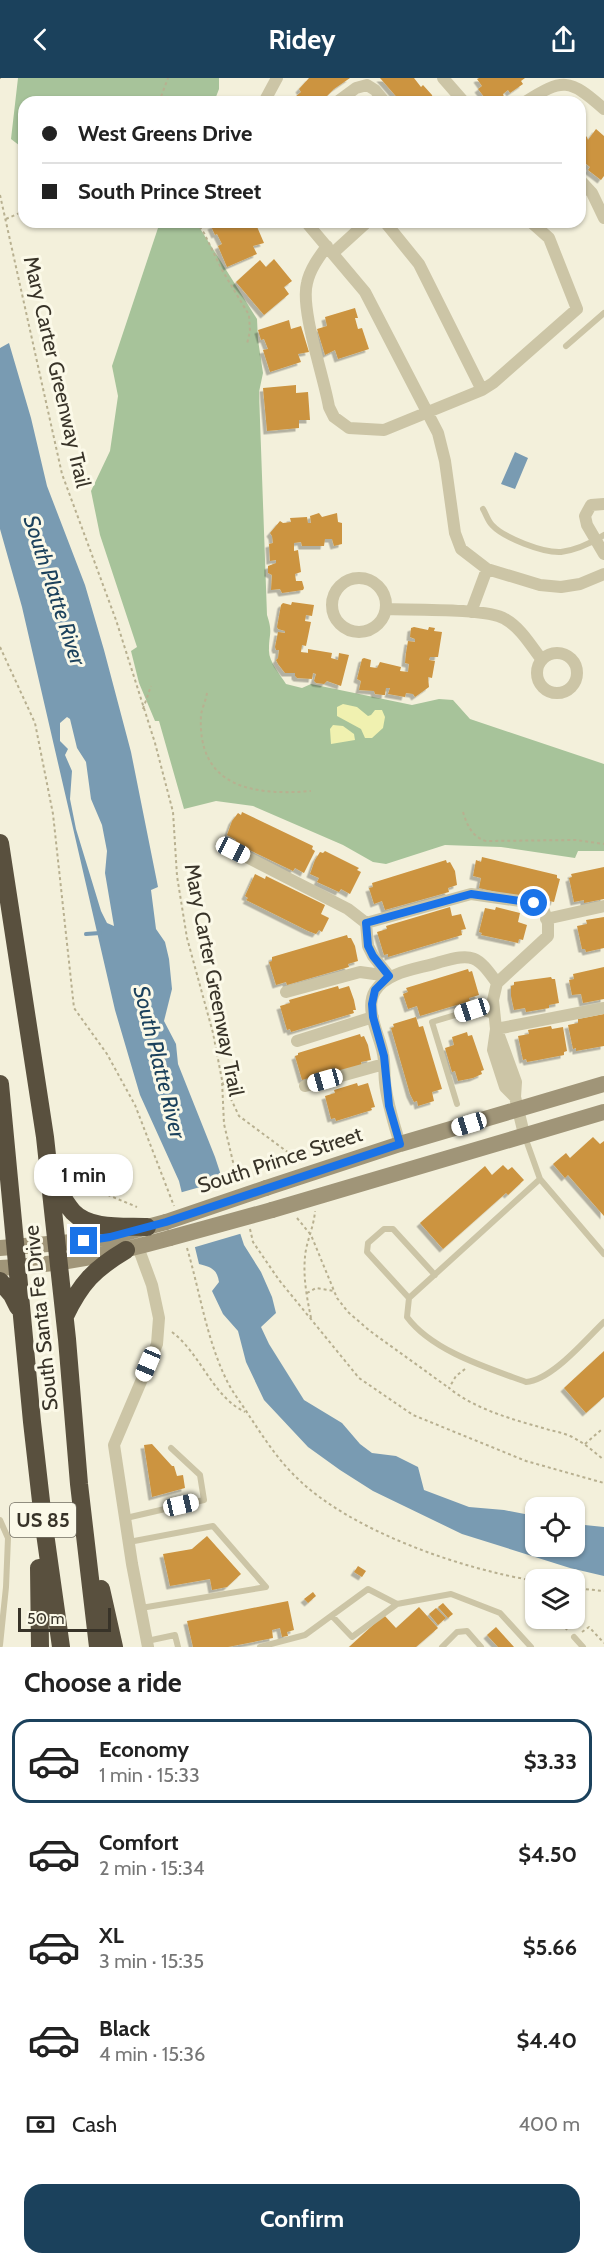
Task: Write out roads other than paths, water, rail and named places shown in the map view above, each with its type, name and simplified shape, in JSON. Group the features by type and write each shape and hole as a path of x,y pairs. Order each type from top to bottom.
{"highway":[{"name":"South Santa Fe Drive","path":"0,843 25,994 50,1176 65,1316 79,1484 98,1647"},
{"name":"South Santa Fe Drive","path":"0,1084 9,1175 8,1267 21,1314 42,1519 60,1647"},
{"path":"0,1212 9,1175"},
{"path":"50,1176 71,1209 82,1219 93,1223 147,1227"},
{"path":"65,1316 78,1291 92,1273 106,1262 132,1249"},
{"path":"0,1281 12,1295 21,1314"},
{"path":"29,1393 38,1531 40,1647"},
{"path":"79,1484 114,1647"}],"street":[{"path":"267,96 277,78"},
{"path":"442,78 458,96"},
{"path":"532,96 547,82 561,78 575,83 604,109"},
{"path":"345,96 356,88 367,85 380,96"},
{"path":"586,186 592,193 604,218"},
{"path":"311,228 365,292 438,433 445,461 457,541 466,555 487,569 540,585 561,587 580,584 604,574"},
{"path":"360,228 316,262 306,283 305,305 329,407 334,417 349,428 384,430 482,390 493,383 577,309 549,238 538,228"},
{"path":"389,228 419,264 482,390"},
{"path":"604,504 595,503 585,512 585,521 596,535 604,554"},
{"path":"471,612 487,569"},
{"path":"352,579 363,579 372,582 380,589 385,598 386,609 382,619 375,627 355,632 346,629 338,622 333,612 332,602 336,592 343,584 352,579"},
{"path":"386,609 471,612 502,617 524,636 542,660"},
{"path":"233,850 348,909 366,923 368,946 389,976"},
{"path":"366,923 471,894 534,903 544,911 548,936 497,982 493,1000 496,1022 516,1082 516,1103 524,1134"},
{"path":"546,919 604,906"},
{"path":"286,992 360,972 389,976 466,956 483,963 497,982"},
{"path":"389,976 375,990 372,997 373,1017 384,1056 389,1106 400,1144"},
{"path":"496,1022 604,1008"},
{"path":"297,1041 373,1017"},
{"path":"305,1086 384,1064"},
{"name":"South Prince Street","path":"8,1267 58,1264 132,1249 174,1227 266,1188 516,1103 604,1084"},
{"name":"South Prince Street","path":"7,1248 110,1237 147,1227 174,1227 272,1210 604,1112"},
{"path":"132,1249 152,1285 159,1318 157,1344 114,1445 148,1644"}],"lane":[{"path":"566,346 604,313"},
{"path":"483,509 492,525 510,538 536,548 559,552 578,548 596,535"},
{"path":"457,1104 432,1022 472,1010 496,1022"},
{"path":"524,1134 540,1179 604,1254"},
{"path":"540,1179 409,1298 407,1317 421,1333 454,1353 526,1382 537,1381 550,1372 604,1322"},
{"path":"409,1298 367,1252 368,1243 384,1229 393,1229 435,1275"},
{"path":"125,1518 204,1500 200,1475 171,1448"},
{"path":"0,1520 8,1538 0,1645"},
{"path":"129,1542 213,1526 266,1587 141,1608"},
{"path":"260,1647 305,1635 368,1589 397,1604"},
{"path":"332,1616 352,1637 397,1604 451,1594 500,1613 531,1647"},
{"path":"442,1647 457,1632 467,1631 482,1647"},
{"path":"148,1644 175,1635 178,1647"},
{"path":"574,1637 583,1647"}],"water":[{"name":"South Platte River","path":"9,343 31,418 47,486 85,585 131,752 158,887 151,890 156,929 165,942 169,959 172,989 164,1021 176,1044 178,1064 215,1157 244,1245 261,1272 272,1297 276,1313 261,1327 304,1400 342,1423 360,1444 372,1453 396,1456 418,1467 424,1490 469,1507 525,1514 525,1554 462,1534 373,1491 308,1447 264,1400 246,1362 238,1331 223,1314 212,1291 219,1282 217,1274 210,1268 199,1264 179,1181 140,1095 115,1010 22,607 0,529 0,348","holes":["67,717 70,719 77,748 86,762 91,799 102,825 107,851 105,873 114,926 107,923 101,911 76,829 70,799 72,771 65,755 68,749 60,741 60,723"]},
{"path":"515,452 528,458 515,489 501,484"},
{"path":"585,1525 604,1527 604,1576 585,1572 585,1569 570,1568 535,1557 585,1557"}],"waterway":[{"path":"86,934 100,933"}]}
